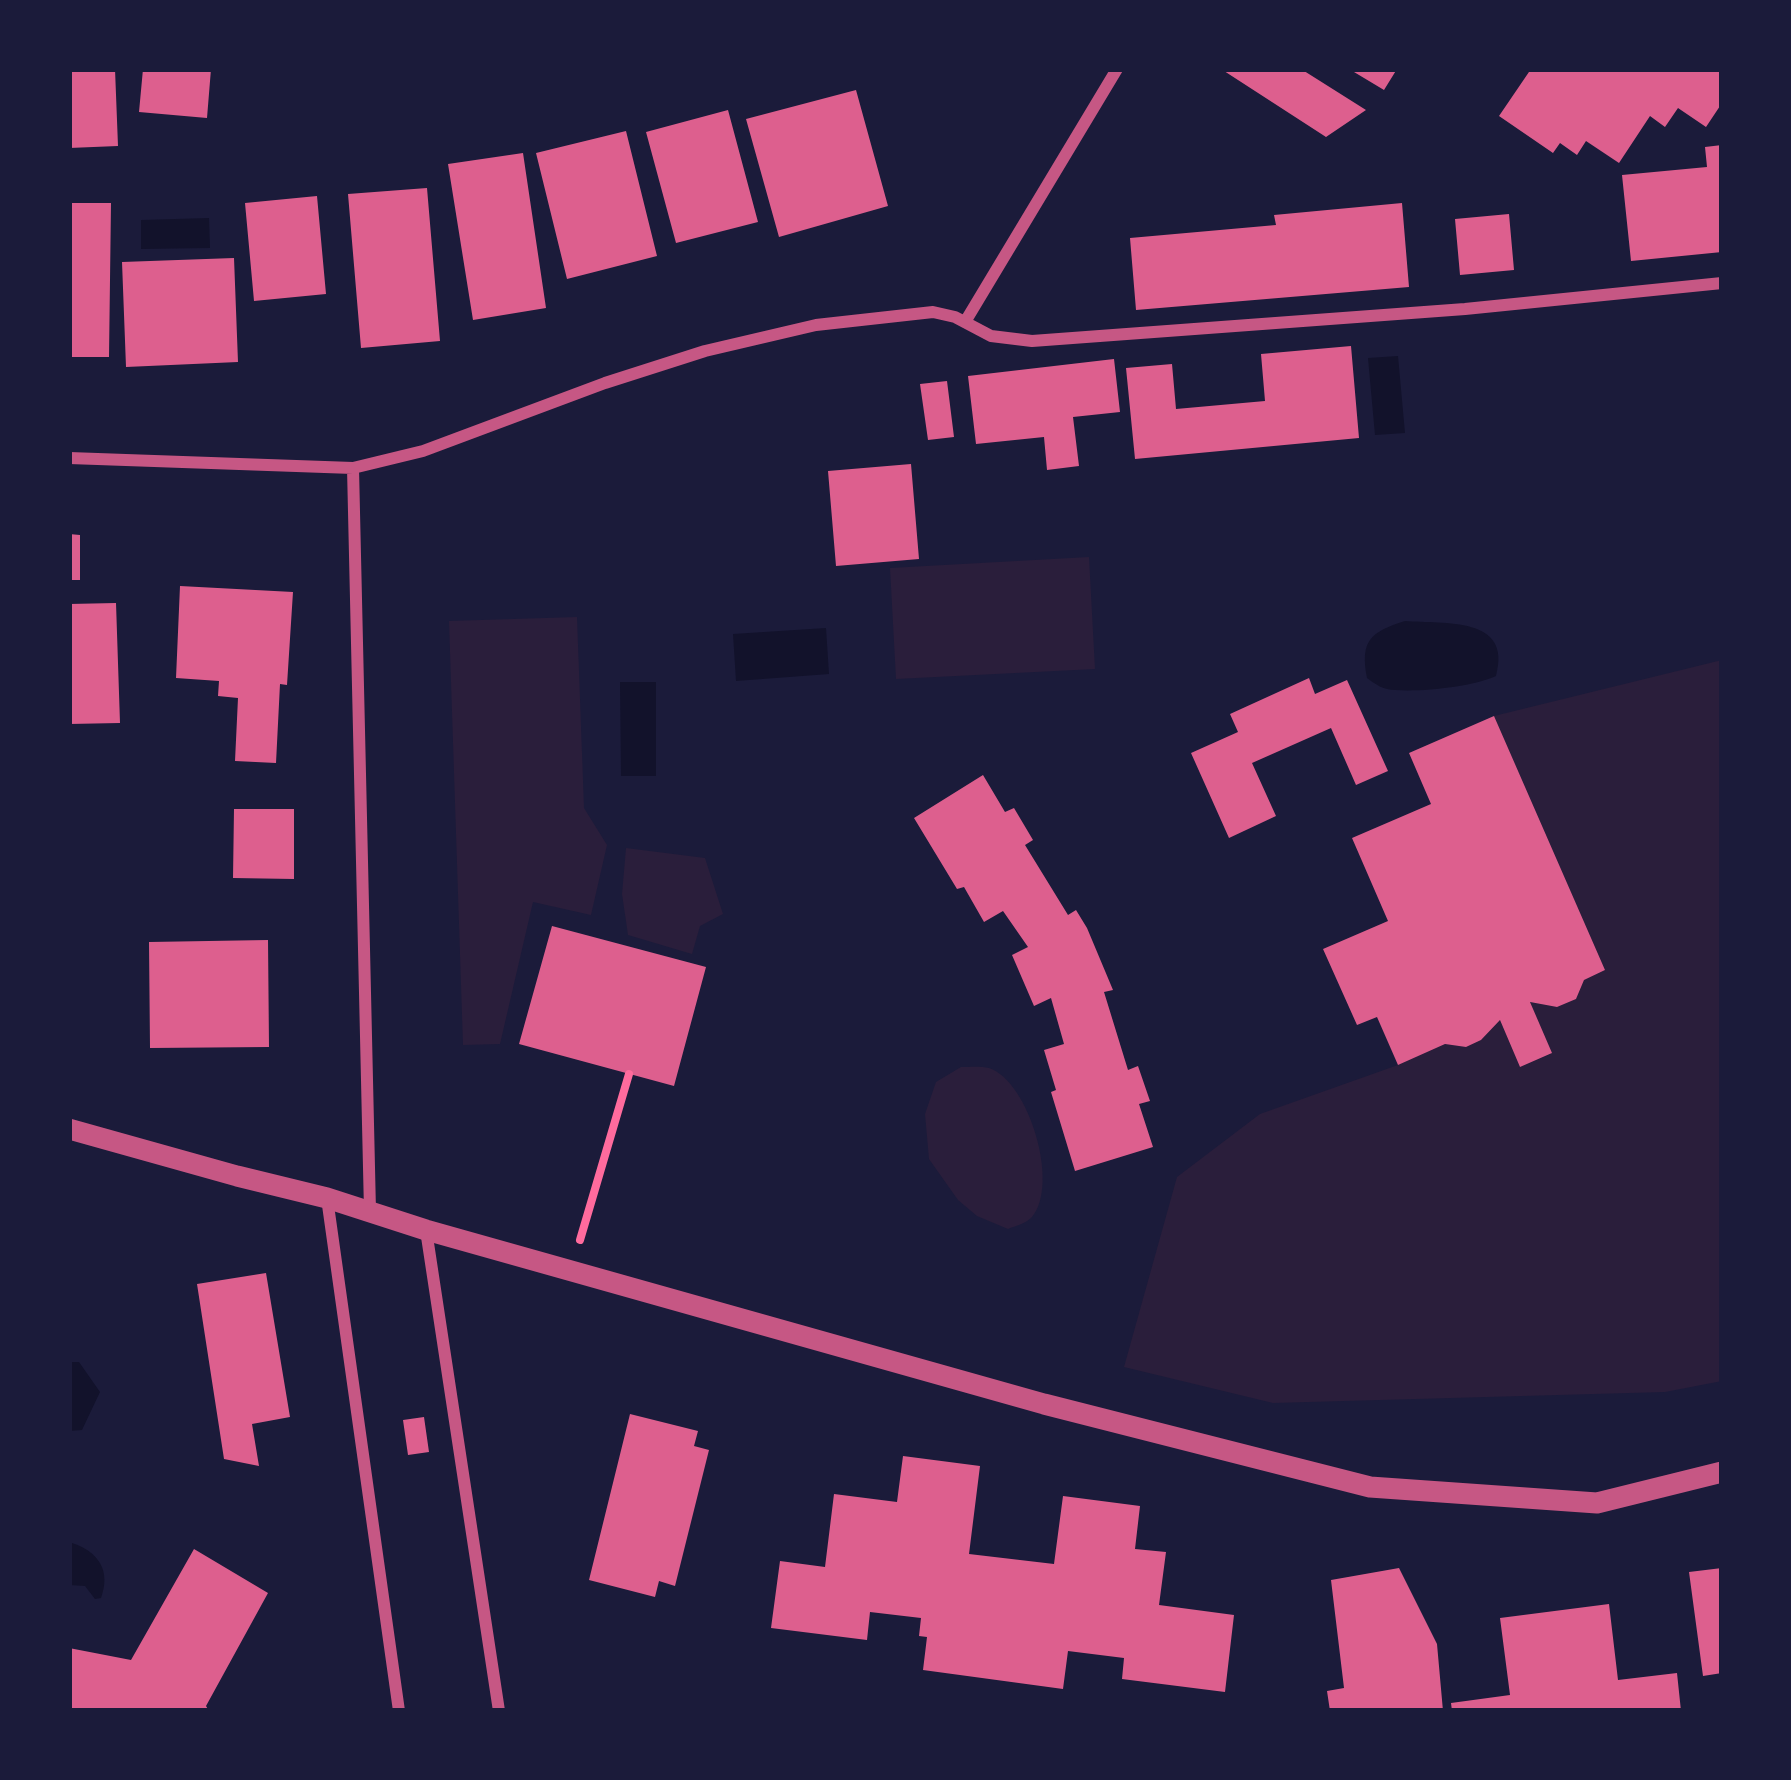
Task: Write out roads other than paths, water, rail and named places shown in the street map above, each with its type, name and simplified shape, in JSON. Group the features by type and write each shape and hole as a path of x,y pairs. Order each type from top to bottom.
{"street":[{"path":"965,322 1118,69"},
{"path":"69,458 353,468 410,455 605,383 752,338 906,314 946,314 991,336 1032,341 1465,309 1722,283"},
{"path":"353,468 370,1211"},
{"path":"69,1129 1024,1398 1370,1487 1598,1503 1722,1472"},
{"path":"327,1198 399,1711"},
{"path":"426,1230 499,1711"}]}
